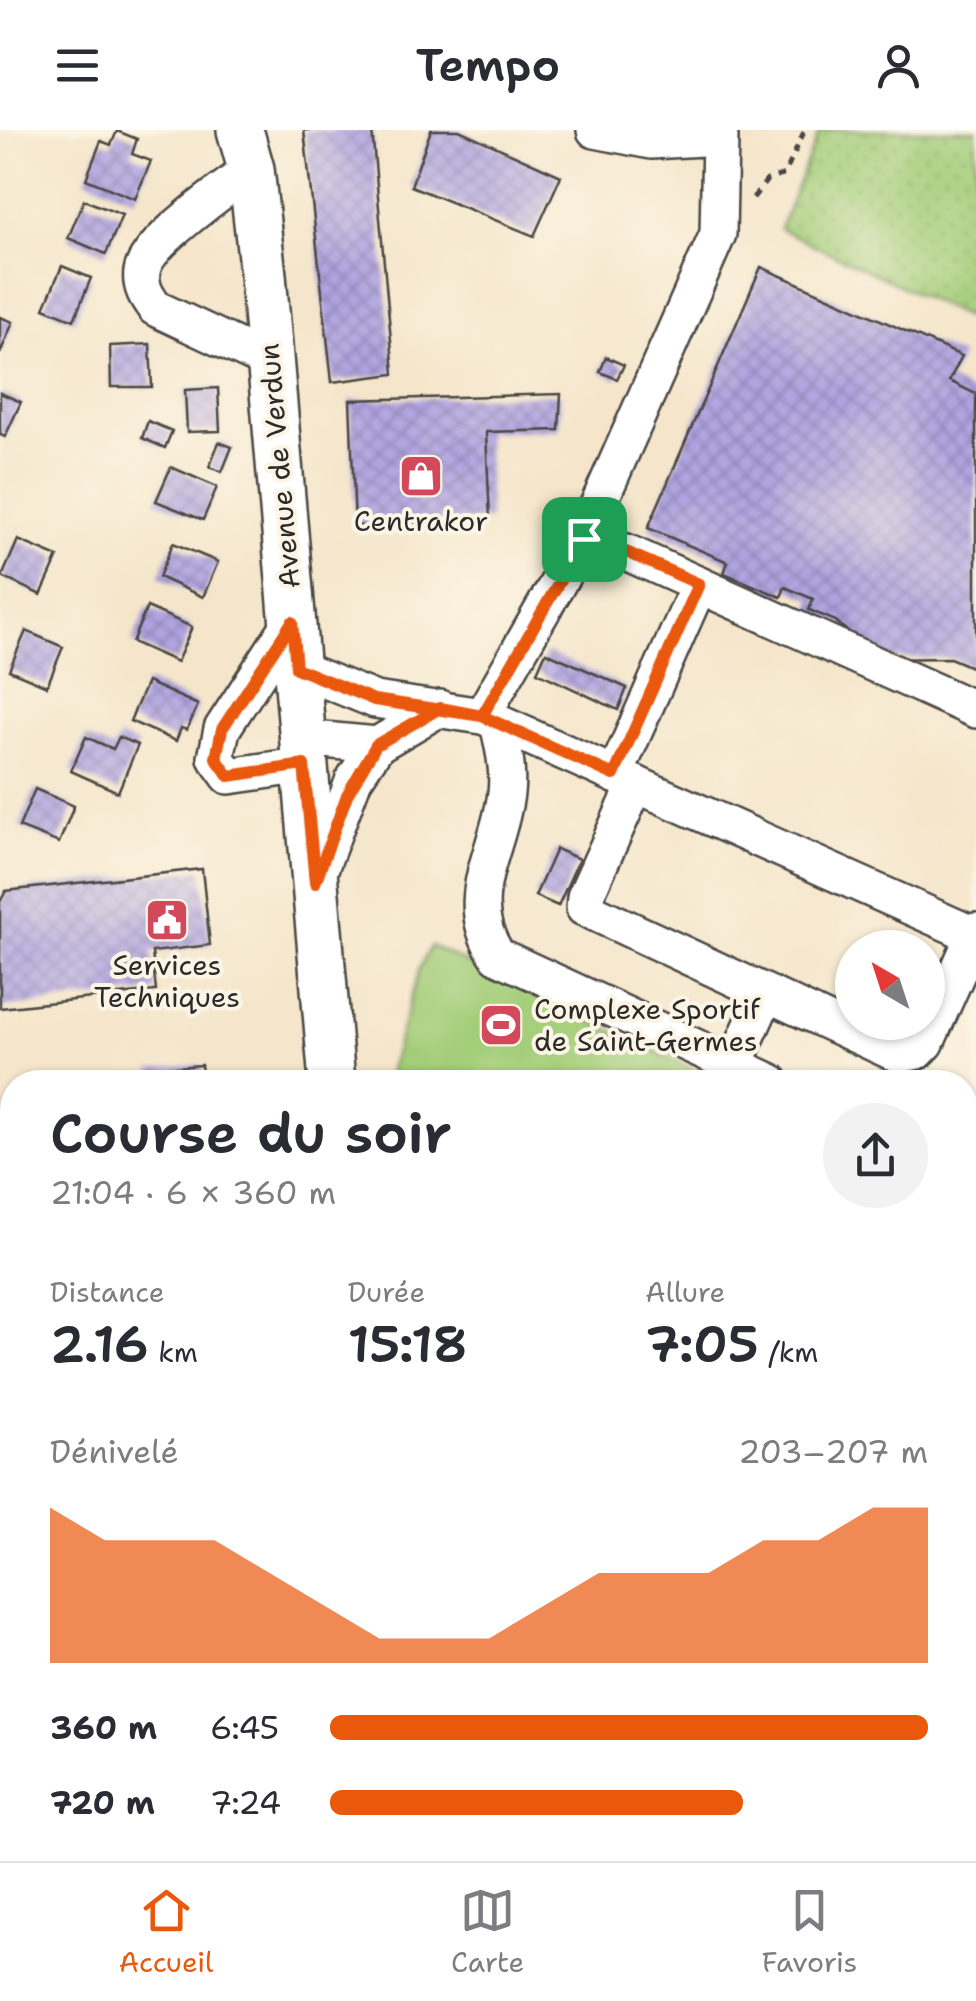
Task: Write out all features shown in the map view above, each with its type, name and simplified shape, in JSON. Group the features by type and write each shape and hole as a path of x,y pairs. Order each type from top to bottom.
{"main road":[{"name":"Avenue de Verdun","path":"246,144 270,362 315,883 323,1070"}],"street":[{"path":"596,130 651,141 720,137 723,174 718,234 584,539 490,719 506,763 506,792 479,890 480,923 498,956 745,1070"},
{"path":"246,144 154,248 142,269 143,292 155,308 270,362"},
{"path":"584,539 626,552 976,710"},
{"path":"296,668 374,700 490,719 625,780 975,933 926,1044 907,1055 584,908 625,780 699,584"},
{"path":"292,622 222,729 216,758 229,776 304,751 376,745 440,708"},
{"path":"315,883 347,795 376,745"},
{"path":"734,1065 766,994"}],"path":[{"path":"750,210 755,190 766,180 784,174 803,134 798,130"}],"green space":[{"path":"820,130 976,130 976,322 780,229"},
{"name":"Complexe Sportif de Saint-Germes","path":"431,946 695,1070 390,1070 420,967"}],"building":[{"path":"304,130 372,130 394,374 332,382"},
{"path":"431,130 459,130 561,176 534,236 411,186"},
{"path":"117,131 137,139 132,154 151,161 135,199 86,179 101,141 111,145"},
{"path":"84,200 122,215 106,254 68,238"},
{"path":"62,266 91,278 74,320 44,308"},
{"path":"761,267 962,356 949,381 976,394 976,669 950,658 877,659 836,621 809,610 813,599 785,587 781,597 724,573 728,562 648,528"},
{"path":"0,317 13,322 0,354"},
{"path":"150,344 152,387 111,387 110,346"},
{"path":"606,357 624,365 617,379 600,372"},
{"path":"218,388 220,431 187,432 185,390"},
{"path":"0,393 21,402 5,437 0,435"},
{"name":"Centrakor","path":"561,394 559,430 486,432 490,520 355,526 350,400"},
{"path":"148,421 172,431 165,448 142,438"},
{"path":"219,442 232,447 222,472 209,467"},
{"path":"171,467 217,487 203,520 156,501"},
{"path":"18,540 58,557 41,595 2,577"},
{"path":"173,543 218,562 203,597 159,577"},
{"path":"147,607 192,627 177,662 132,642"},
{"path":"26,631 63,647 47,686 9,670"},
{"path":"546,652 627,688 618,710 537,672"},
{"path":"147,682 198,705 187,730 181,728 176,741 130,721"},
{"path":"86,737 113,749 119,737 138,745 118,792 71,771"},
{"path":"35,789 74,806 59,843 19,827"},
{"path":"556,849 579,859 558,906 535,896"},
{"path":"202,869 210,945 152,952 156,991 0,1008 0,902 6,891"},
{"path":"201,1065 202,1070 151,1070"}],"place":[{"name":"Centrakor","path":"421,476"},
{"name":"Services Techniques","path":"167,920"},
{"name":"Complexe Sportif de Saint-Germes","path":"501,1025"}],"route":[{"path":"584,539 482,716 440,708 374,700 296,668 292,622 222,729 216,758 229,776 304,765 315,883 354,779 376,745 440,708 482,716 614,775 699,584 626,552 584,539"}]}
